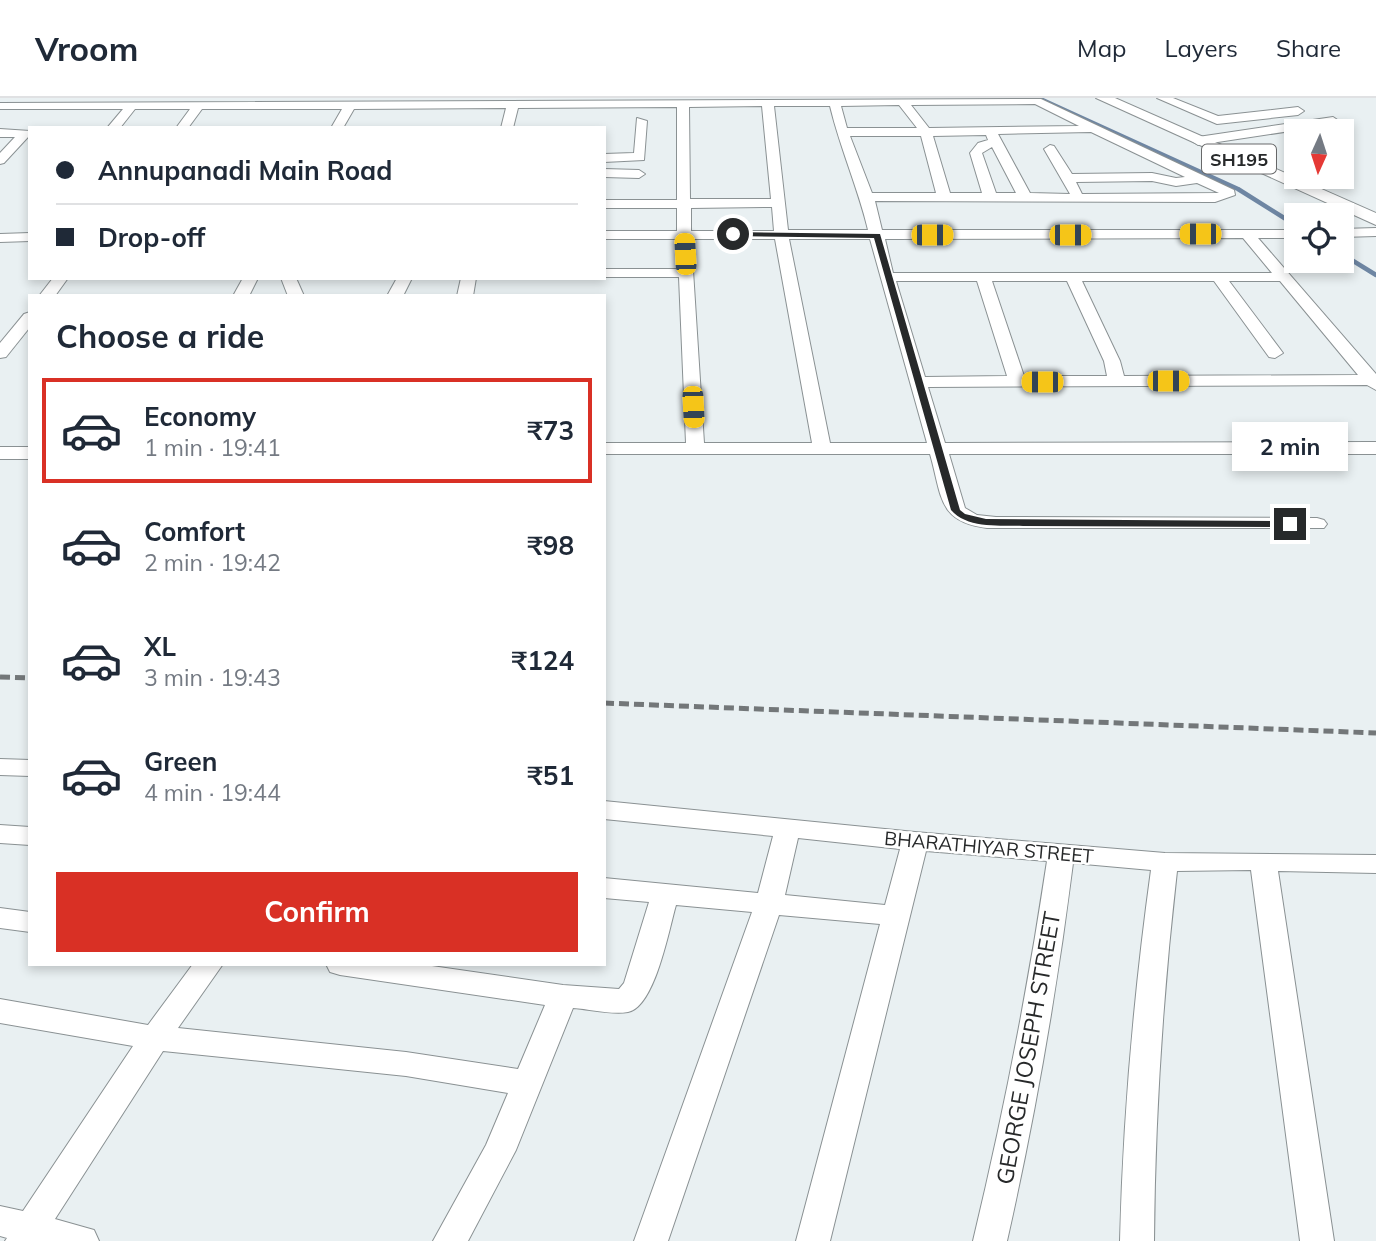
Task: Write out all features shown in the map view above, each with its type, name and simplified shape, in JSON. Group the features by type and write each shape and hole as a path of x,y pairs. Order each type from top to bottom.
{"main road":[{"name":"SH195","path":"1103,98 1376,220"}],"street":[{"path":"1163,98 1217,120 1298,111"},
{"path":"0,133 37,119 132,106 1047,101 1093,129 1225,190 1228,195 1215,198 867,197"},
{"path":"902,102 926,132 943,197"},
{"path":"683,103 684,235 695,448"},
{"path":"768,103 781,234 822,449"},
{"path":"835,103 842,132 867,197 887,277 956,510 972,520 1023,523 1317,524"},
{"path":"508,126 513,104"},
{"path":"338,126 350,105"},
{"path":"0,106 37,119"},
{"path":"115,126 132,106"},
{"path":"184,126 199,106"},
{"path":"31,126 37,119"},
{"path":"606,158 640,158 641,121"},
{"path":"1198,141 1284,128"},
{"path":"0,160 28,129"},
{"path":"842,132 926,132 993,136 1093,129"},
{"path":"990,197 976,153 993,136"},
{"path":"993,136 1025,197"},
{"path":"1050,149 1079,197"},
{"path":"606,173 639,174"},
{"path":"1068,178 1157,177 1175,182 1201,179"},
{"path":"1130,197 1153,234"},
{"path":"606,204 779,203"},
{"path":"1354,233 1376,233"},
{"path":"1247,234 1374,383"},
{"path":"606,235 1284,234"},
{"path":"0,238 28,237"},
{"path":"606,274 686,273"},
{"path":"887,277 1285,277"},
{"path":"1219,277 1275,354"},
{"path":"983,278 1017,382"},
{"path":"1073,278 1112,361 1117,382"},
{"path":"49,294 59,280"},
{"path":"0,353 28,319"},
{"path":"917,382 1374,383"},
{"path":"606,449 1376,448"},
{"path":"0,453 28,453"},
{"path":"0,766 28,768"},
{"name":"BHARATHIYAR STREET","path":"606,810 915,841 1165,862 1376,864"},
{"path":"651,1241 769,903 789,827"},
{"path":"0,834 28,836"},
{"path":"813,1241 915,841"},
{"name":"GEORGE JOSEPH STREET","path":"990,1241 1051,928 1061,854"},
{"path":"1263,861 1317,1241"},
{"path":"1137,1241 1138,1177 1157,926 1165,862"},
{"path":"606,888 898,916"},
{"path":"354,966 564,996 626,1001 632,996 666,892"},
{"path":"0,918 28,922"},
{"path":"82,1241 17,1230 208,966"},
{"path":"450,1241 500,1150 564,996"},
{"path":"0,1010 155,1038 406,1064 527,1083"}],"waterway":[{"path":"1038,98 1238,189 1284,218"},
{"path":"1354,261 1376,275"}],"railway":[{"path":"0,677 28,678"},
{"path":"606,703 1376,733"}],"route":[{"path":"733,234 877,236 936,448 956,510 961,516 986,522 1023,523 1290,524"}]}
